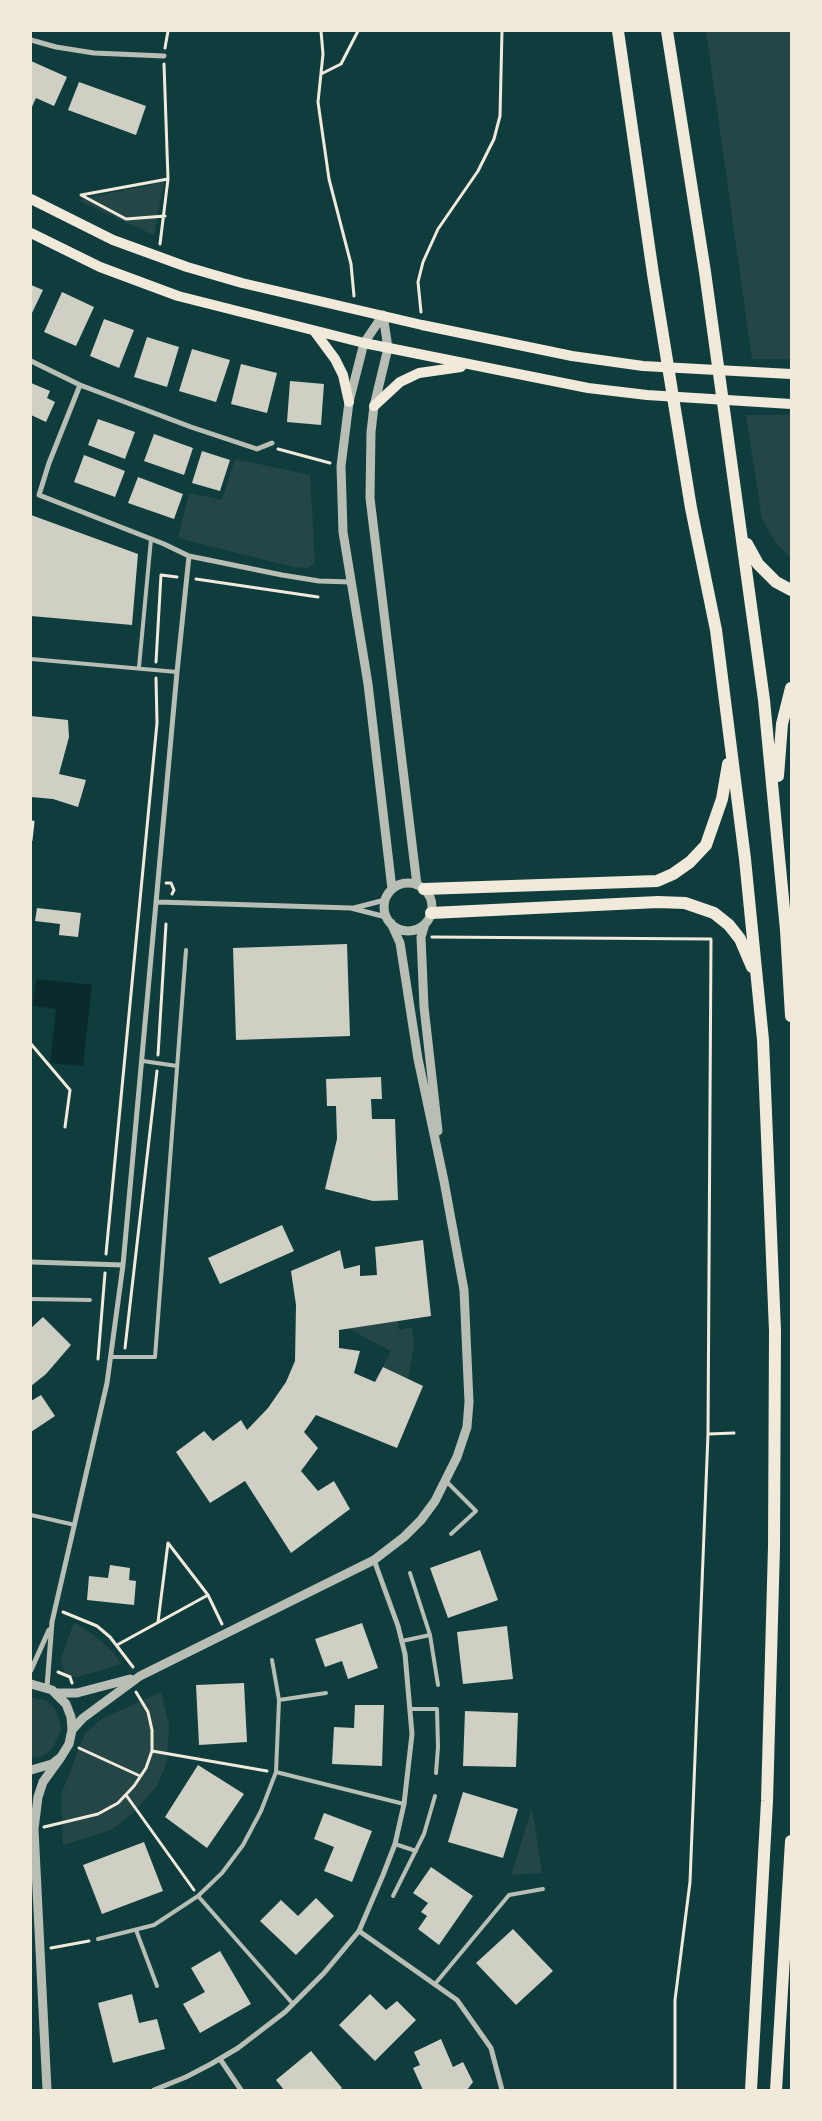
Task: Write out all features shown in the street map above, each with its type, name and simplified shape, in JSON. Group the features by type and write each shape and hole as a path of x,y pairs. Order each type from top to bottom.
{"main road":[{"path":"618,31 653,274 691,508 716,630 758,980 769,1156 775,1331 774,1547 767,1801 751,2090"},
{"path":"667,31 705,272 743,537 776,816 791,1016"},
{"path":"31,199 106,237 157,257 242,283 572,356 643,366 791,374"},
{"path":"31,233 100,267 142,284 215,306 314,332 470,366 588,388 647,395 791,404"},
{"path":"314,332 335,359 343,375 349,402"},
{"path":"374,406 400,382 419,373 470,366"},
{"path":"743,537 758,564 776,582 791,590"},
{"path":"776,816 782,724 791,688"},
{"path":"421,887 657,880 674,874 690,862 706,845 716,820 727,779 728,719"},
{"path":"428,918 658,902 685,903 714,913 729,925 740,939 758,980"},
{"path":"776,2090 791,1841"}],"street":[{"path":"31,40 56,47 94,53 164,56"},
{"path":"383,315 364,343 349,402 341,466 343,532 368,684 392,889"},
{"path":"383,315 388,348 374,406 371,432 370,498 421,887 431,900 428,918 421,937 424,1006 444,1180"},
{"path":"31,360 80,385 257,449 272,443"},
{"path":"80,385 49,463 39,495 189,556 292,577 351,582"},
{"path":"31,1670 52,1622 56,1608 111,1357 124,1265 189,556"},
{"path":"72,1730 83,1718 140,1676 374,1560 404,1537 421,1520 446,1481 457,1457 467,1427 469,1378 464,1290 444,1180 418,1059 400,943 388,920 385,900 392,889 404,883 421,887"},
{"path":"158,902 351,908 385,900"},
{"path":"351,908 388,920 397,928 411,930 428,918"},
{"path":"31,1262 124,1265"},
{"path":"154,2090 186,2077 220,2059 264,2030 324,1973 359,1931 395,1844 404,1804 411,1751 411,1709 402,1641 374,1560"},
{"path":"47,1687 52,1622"},
{"path":"56,1693 91,1690 140,1676"},
{"path":"31,1684 47,1687 56,1693 66,1704 71,1717 72,1730 69,1744 43,1782 38,1797 33,1826 47,2090"},
{"path":"31,1770 52,1764 61,1757"},
{"path":"359,1931 457,2000 491,2048 502,2090"},
{"path":"220,2059 241,2090"}],"lane":[{"path":"139,667 151,539"},
{"path":"31,659 139,667 177,672"},
{"path":"111,1357 155,1357 186,950"},
{"path":"143,1061 177,1066"},
{"path":"31,1299 90,1300"},
{"path":"446,1481 476,1511 451,1534"},
{"path":"31,1515 75,1525"},
{"path":"410,1574 430,1635 438,1685"},
{"path":"402,1641 430,1635"},
{"path":"98,1939 154,1925 198,1896 222,1873 243,1844 261,1811 276,1772 279,1700 272,1660"},
{"path":"279,1700 326,1693"},
{"path":"411,1709 437,1709 438,1747 436,1773"},
{"path":"276,1772 404,1804"},
{"path":"393,1896 424,1834 434,1796"},
{"path":"395,1844 416,1852"},
{"path":"434,1984 510,1895 543,1889"},
{"path":"198,1896 293,2004"},
{"path":"136,1930 157,1986"}],"path":[{"path":"157,257 168,179 164,56 168,31"},
{"path":"321,31 323,54 318,102 328,179 351,264 355,309"},
{"path":"321,74 341,64 358,31"},
{"path":"422,324 418,282 423,262 438,230 478,171 494,139 500,116 502,31"},
{"path":"164,216 126,219 81,195 168,179"},
{"path":"266,446 341,466"},
{"path":"31,840 33,822"},
{"path":"124,1357 158,1064 168,902 174,890 171,884 143,882"},
{"path":"421,937 712,939 708,1434 690,1882 675,2000 675,2090"},
{"path":"31,1044 70,1090 65,1127"},
{"path":"708,1434 734,1433"},
{"path":"158,1622 168,1543 208,1595 227,1634"},
{"path":"117,1646 208,1595"},
{"path":"56,1608 97,1626 117,1646 140,1676"},
{"path":"33,1826 98,1814 118,1803 140,1776 152,1751 152,1730 148,1712 130,1683"},
{"path":"69,1744 140,1776"},
{"path":"152,1751 276,1772"},
{"path":"126,1794 198,1896"},
{"path":"41,1950 98,1939"}],"shaded area":[{"path":"706,31 791,31 791,359 752,359"},
{"path":"164,182 154,235 77,200"},
{"path":"746,415 791,415 791,558 775,542 762,519"},
{"path":"235,459 310,475 315,563 308,568 293,567 178,538 189,493 222,500"},
{"path":"36,979 92,985 83,1066 50,1063 56,1009 33,1006"},
{"path":"398,1321 399,1330 412,1327 414,1346 408,1379 383,1367 391,1351 347,1328"},
{"path":"74,1622 95,1636 114,1653 121,1664 77,1677 65,1675 61,1659"},
{"path":"161,1692 169,1725 167,1762 157,1786 132,1814 111,1830 63,1845 61,1795 85,1733 103,1718"},
{"path":"31,1697 47,1701 55,1709 61,1730 52,1749 43,1756 31,1758"},
{"path":"532,1808 542,1873 511,1875"}],"building":[{"path":"31,61 67,77 54,106 36,98 31,109"},
{"path":"79,82 146,106 136,135 68,110"},
{"path":"31,285 43,290 31,315"},
{"path":"62,292 94,307 76,346 44,332"},
{"path":"104,319 134,330 119,368 90,356"},
{"path":"147,337 179,347 167,387 134,377"},
{"path":"192,349 230,360 216,402 179,391"},
{"path":"241,364 277,373 267,413 231,404"},
{"path":"290,381 324,384 321,425 287,422"},
{"path":"31,383 50,391 47,398 55,402 46,422 31,415"},
{"path":"98,419 135,432 125,459 88,445"},
{"path":"154,434 193,448 184,475 144,461"},
{"path":"202,451 230,460 220,491 192,483"},
{"path":"84,455 125,471 115,497 74,482"},
{"path":"138,477 183,494 174,519 128,503"},
{"path":"31,515 138,554 132,625 31,616"},
{"path":"31,716 68,720 69,737 59,774 86,780 78,807 53,799 31,797"},
{"path":"37,908 81,913 78,937 59,935 60,924 35,921"},
{"path":"347,944 350,1036 236,1040 233,948"},
{"path":"381,1077 382,1099 371,1099 372,1119 395,1119 398,1200 373,1201 325,1189 337,1139 336,1106 327,1106 326,1079"},
{"path":"282,1225 294,1251 220,1284 208,1258"},
{"path":"423,1240 431,1316 339,1330 339,1348 360,1351 354,1373 375,1382 383,1367 423,1386 397,1448 316,1415 304,1432 318,1448 301,1471 318,1491 334,1481 350,1509 291,1553 245,1481 210,1503 176,1452 204,1431 213,1441 241,1420 247,1430 268,1408 286,1382 295,1361 296,1305 291,1271 340,1250 344,1269 360,1265 360,1276 377,1275 375,1247"},
{"path":"43,1317 71,1345 46,1374 31,1386 31,1328"},
{"path":"41,1395 55,1416 31,1432 31,1401"},
{"path":"480,1550 498,1600 448,1618 430,1568"},
{"path":"110,1565 130,1568 129,1580 136,1581 134,1605 87,1600 89,1576 108,1578"},
{"path":"362,1623 378,1668 348,1679 342,1661 325,1667 315,1639"},
{"path":"507,1626 513,1679 463,1684 457,1632"},
{"path":"244,1683 247,1742 199,1745 196,1685"},
{"path":"355,1705 384,1705 382,1766 332,1764 334,1727 354,1728"},
{"path":"465,1711 518,1713 516,1767 463,1766"},
{"path":"198,1765 244,1794 207,1848 165,1817"},
{"path":"463,1792 518,1809 503,1858 448,1842"},
{"path":"324,1813 372,1831 352,1882 324,1871 334,1847 314,1839"},
{"path":"144,1842 163,1891 102,1914 83,1865"},
{"path":"431,1867 473,1896 439,1945 418,1929 427,1916 421,1912 428,1903 413,1893"},
{"path":"316,1898 334,1916 296,1955 260,1921 281,1900 298,1916"},
{"path":"513,1929 553,1971 516,2005 476,1963"},
{"path":"220,1951 251,2004 200,2033 183,2004 205,1992 191,1968"},
{"path":"132,1994 139,2023 157,2019 165,2049 113,2063 98,2003"},
{"path":"370,1994 386,2010 397,2001 416,2020 375,2061 339,2025"},
{"path":"441,2039 453,2067 463,2062 473,2082 467,2090 423,2090 413,2068 420,2065 414,2052"},
{"path":"311,2051 342,2088 340,2090 284,2090 276,2080"}]}
